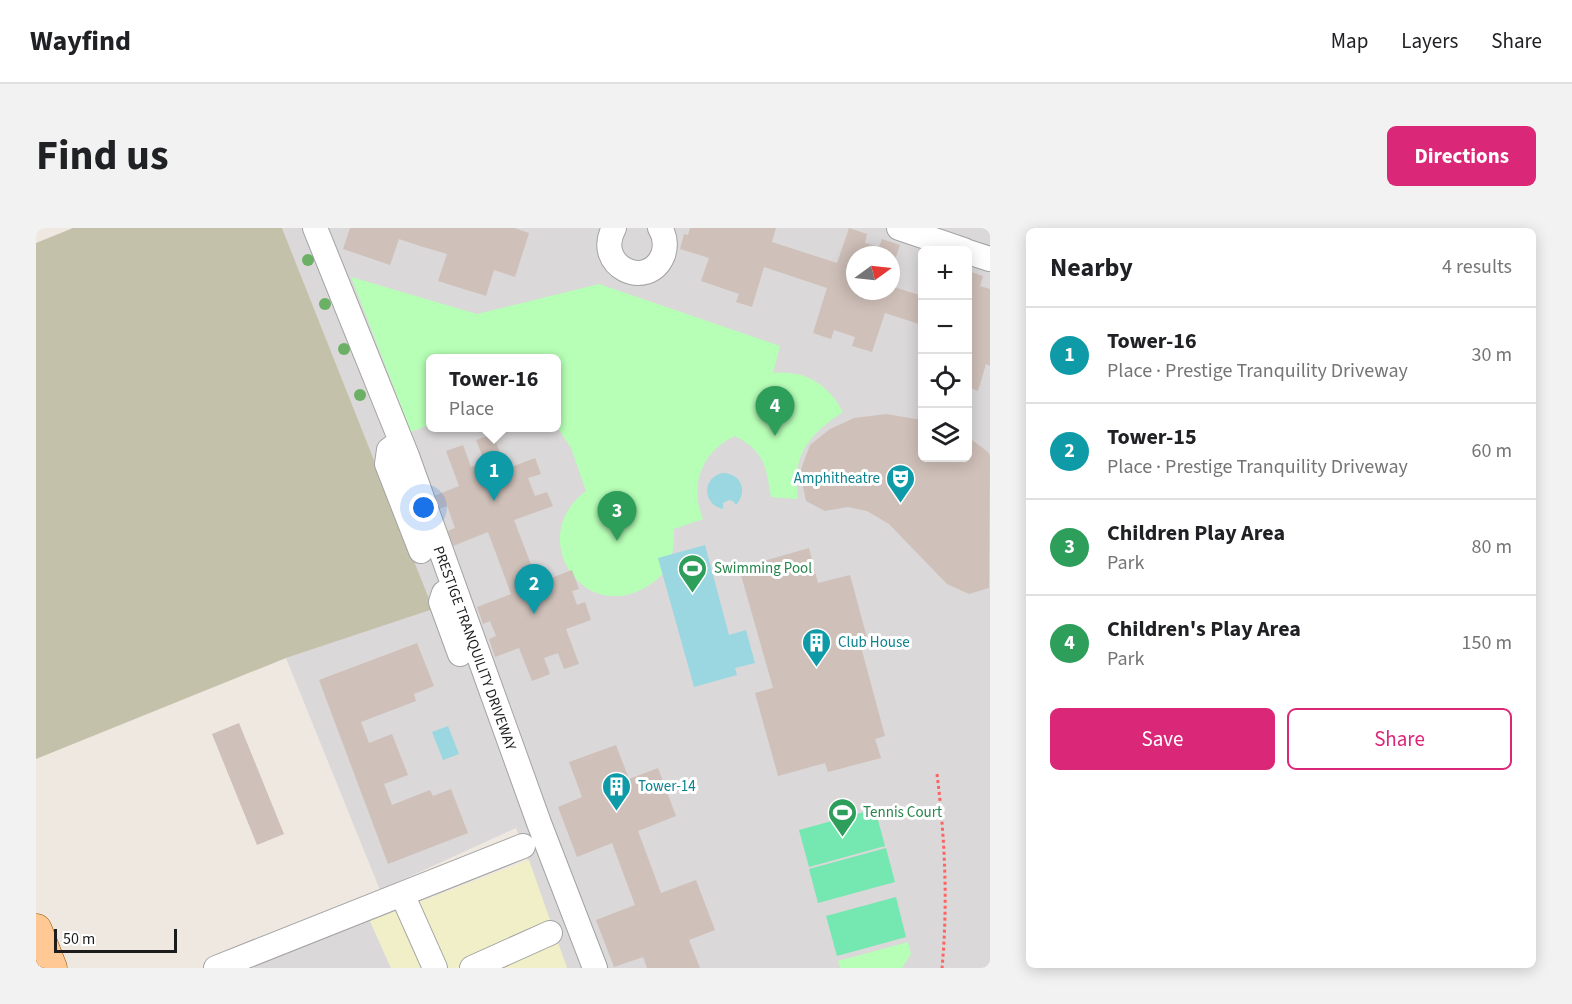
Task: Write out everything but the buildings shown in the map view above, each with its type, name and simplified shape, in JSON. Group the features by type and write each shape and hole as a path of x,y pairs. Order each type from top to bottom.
{"main road":[{"path":"36,930 51,968"}],"street":[{"name":"PRESTIGE TRANQUILITY DRIVEWAY","path":"315,228 407,456 539,823 595,968"},
{"path":"607,230 610,252 614,261 629,272 638,273 647,271 661,259 665,241 660,228"},
{"path":"899,228 951,246"},
{"path":"972,253 990,259"},
{"path":"400,442 389,450 387,464 421,551"},
{"path":"453,588 444,593 441,602 477,698"},
{"path":"486,727 519,814 527,822 539,823"},
{"path":"216,968 523,846"},
{"path":"402,894 435,968"},
{"path":"570,903 564,912 562,923 578,968"},
{"path":"472,968 550,933"}],"path":[{"path":"937,774 942,813 945,882 945,934 942,968"}],"shaded area":[{"path":"73,228 282,228 433,609 286,658 36,759 36,243"},
{"path":"282,228 990,228 990,968 567,968 516,828 380,890 286,658 432,608"},
{"path":"370,921 391,968 250,968"}],"green space":[{"path":"351,277 477,314 599,284 780,346 773,373 795,374 814,381 830,394 843,412 820,429 805,448 797,471 798,499 771,497 765,468 753,448 735,436 724,442 714,451 701,470 697,494 703,519 674,529 672,556 666,570 646,587 623,596 601,594 583,585 569,570 561,551 561,530 568,510 586,491 571,448 560,432 561,354 426,354 426,426 411,432"},
{"name":"Tennis Court","path":"875,809 885,846 809,867 799,830"},
{"path":"886,848 895,882 818,903 809,869"},
{"path":"529,860 567,968 391,968 370,921"},
{"path":"896,897 906,937 837,956 826,916"},
{"path":"908,942 911,954 902,968 840,968 838,961"}],"water":[{"path":"722,473 734,476 742,489 742,495 736,505 729,500 723,503 723,509 711,502 707,491 711,480"},
{"name":"Swimming Pool","path":"705,545 729,635 746,630 755,663 735,668 737,675 694,687 658,558"},
{"path":"448,726 459,754 443,760 432,732"}],"place":[{"name":"Children's Play Area","path":"775,436"},
{"name":"Tower-16","path":"494,501"},
{"name":"Amphitheatre","path":"901,504"},
{"name":"Children Play Area","path":"617,541"},
{"name":"Swimming Pool","path":"693,594"},
{"name":"Tower-15","path":"534,614"},
{"name":"Club House","path":"817,668"},
{"name":"Tower-14","path":"617,812"},
{"name":"Tennis Court","path":"842,838"}]}
